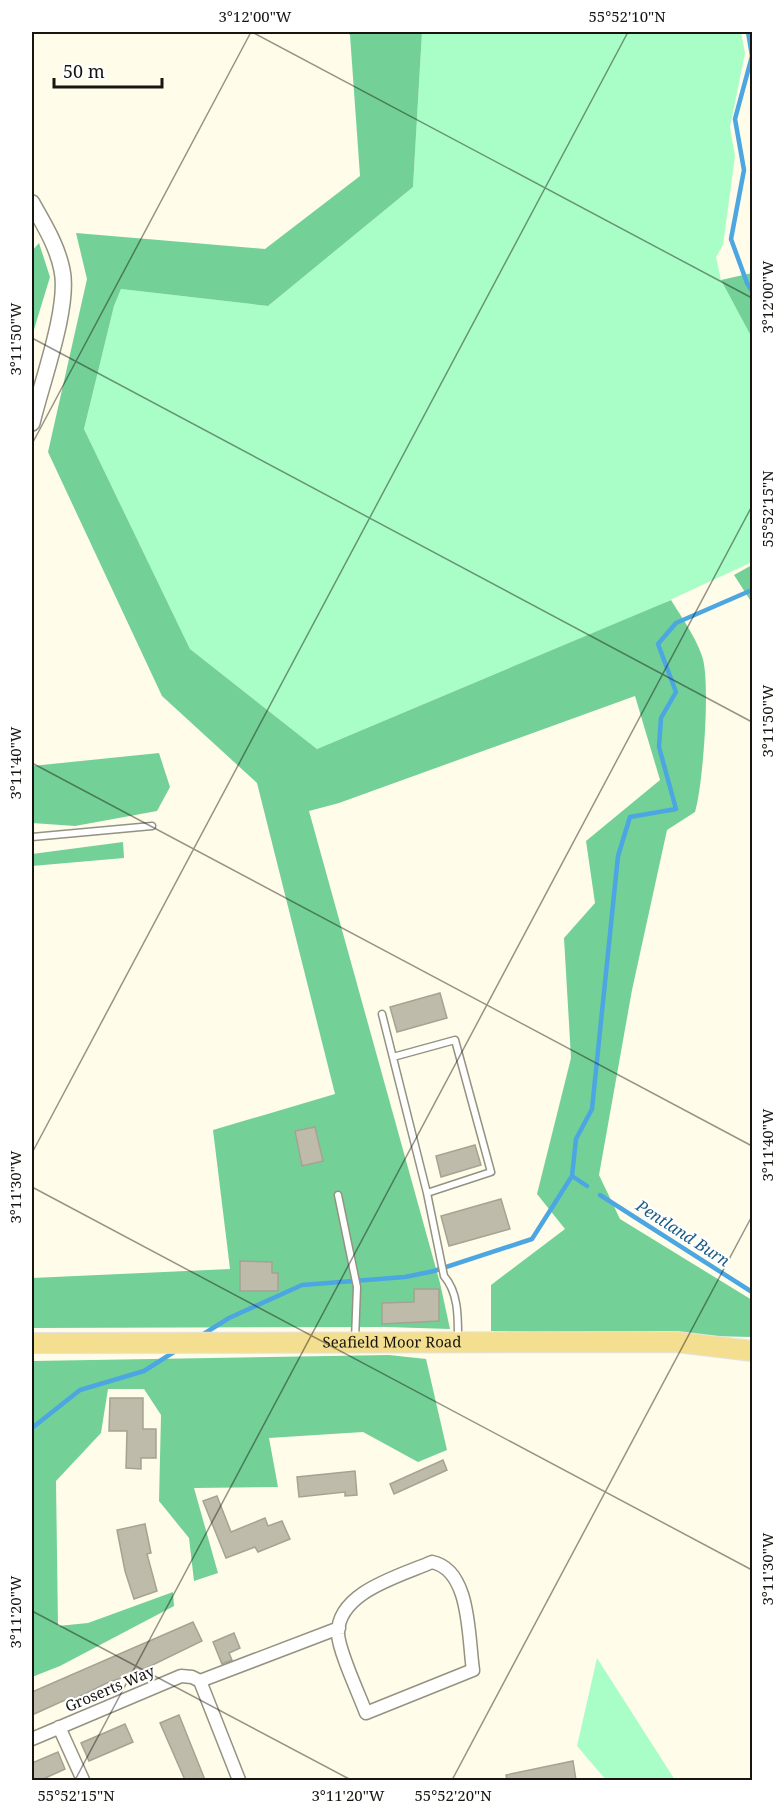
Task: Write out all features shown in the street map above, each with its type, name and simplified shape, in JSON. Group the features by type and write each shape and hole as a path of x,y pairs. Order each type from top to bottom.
{"main road":[{"name":"Seafield Moor Road","path":"32,1343 355,1340 677,1342 753,1351"}],"street":[{"path":"32,203 53,241 63,272 62,306 32,423"},
{"path":"432,1562 438,1563 450,1569 460,1586 473,1670 366,1713 338,1636 339,1628 344,1612 357,1596 432,1562"},
{"path":"239,1780 200,1681 339,1628"},
{"name":"Groserts Way","path":"32,1739 181,1676 200,1681"},
{"path":"59,1726 83,1780"}],"lane":[{"path":"32,837 152,826"},
{"path":"382,1014 427,1193 443,1273 452,1285 458,1317 458,1342"},
{"path":"393,1057 455,1040 491,1172 427,1193"},
{"path":"338,1195 357,1287 355,1340"}],"green space":[{"path":"347,32 422,32 413,187 268,306 121,289 114,306 84,429 190,649 317,749 671,600 696,641 705,669 706,709 701,780 695,812 667,830 632,990 599,1175 620,1219 752,1300 752,1337 491,1331 491,1285 565,1229 537,1194 571,1058 564,938 595,903 586,841 660,780 635,696 339,803 309,811 440,1283 450,1329 387,1327 32,1328 32,1278 230,1269 213,1130 335,1094 257,783 162,696 48,452 87,279 76,233 265,249 360,176 350,35"},
{"path":"422,32 741,32 745,53 730,127 735,156 723,245 716,257 721,280 752,338 752,562 657,606 317,749 190,649 84,429 114,306 121,289 268,306 413,187"},
{"path":"39,243 50,277 32,336 32,251"},
{"path":"752,273 752,338 721,280"},
{"path":"752,565 752,603 734,575"},
{"path":"159,753 170,787 157,811 75,826 32,823 32,766"},
{"path":"123,842 124,858 32,866 32,854"},
{"path":"389,1355 426,1359 447,1450 418,1462 363,1432 269,1438 278,1487 194,1488 218,1573 194,1581 189,1538 159,1501 161,1415 144,1389 108,1389 101,1433 56,1481 58,1626 88,1623 173,1592 174,1606 60,1666 32,1677 32,1361"},
{"path":"597,1658 675,1780 606,1780 577,1746"}],"building":[{"path":"440,993 447,1018 397,1032 390,1007"},
{"path":"315,1127 323,1161 302,1166 295,1131"},
{"path":"475,1145 481,1165 441,1177 436,1156"},
{"path":"501,1199 510,1229 449,1246 441,1216"},
{"path":"240,1261 272,1262 272,1273 278,1273 278,1291 240,1291"},
{"path":"414,1289 439,1289 439,1321 382,1324 382,1303 414,1302"},
{"path":"110,1398 143,1398 143,1429 156,1429 156,1458 141,1458 141,1469 126,1468 127,1431 109,1431"},
{"path":"443,1460 447,1470 394,1494 390,1484"},
{"path":"355,1471 357,1495 345,1496 345,1492 299,1497 297,1477"},
{"path":"217,1496 231,1532 265,1518 268,1526 282,1521 290,1539 258,1552 255,1547 226,1558 203,1501"},
{"path":"145,1524 151,1553 147,1554 157,1591 134,1599 125,1571 117,1530"},
{"path":"193,1622 202,1641 134,1674 109,1682 66,1703 65,1700 32,1715 32,1692"},
{"path":"234,1633 240,1648 229,1653 232,1660 222,1664 213,1642"},
{"path":"179,1715 205,1780 185,1780 160,1723"},
{"path":"125,1724 133,1742 89,1761 81,1743"},
{"path":"58,1752 65,1769 41,1780 32,1780 32,1763"},
{"path":"573,1761 576,1780 507,1780 506,1775"}],"waterway":[{"path":"748,32 752,56 735,119 744,170 731,239 752,291"},
{"path":"202,1335 229,1318 302,1285 405,1277 434,1271 532,1239 572,1176 576,1139 592,1109 618,856 630,817 676,809 659,747 661,718 676,692 658,644 676,623 752,590"},
{"name":"Pentland Burn","path":"572,1176 587,1186"},
{"name":"Pentland Burn","path":"600,1195 752,1292"},
{"path":"32,1428 80,1390 144,1371 177,1350"}]}
